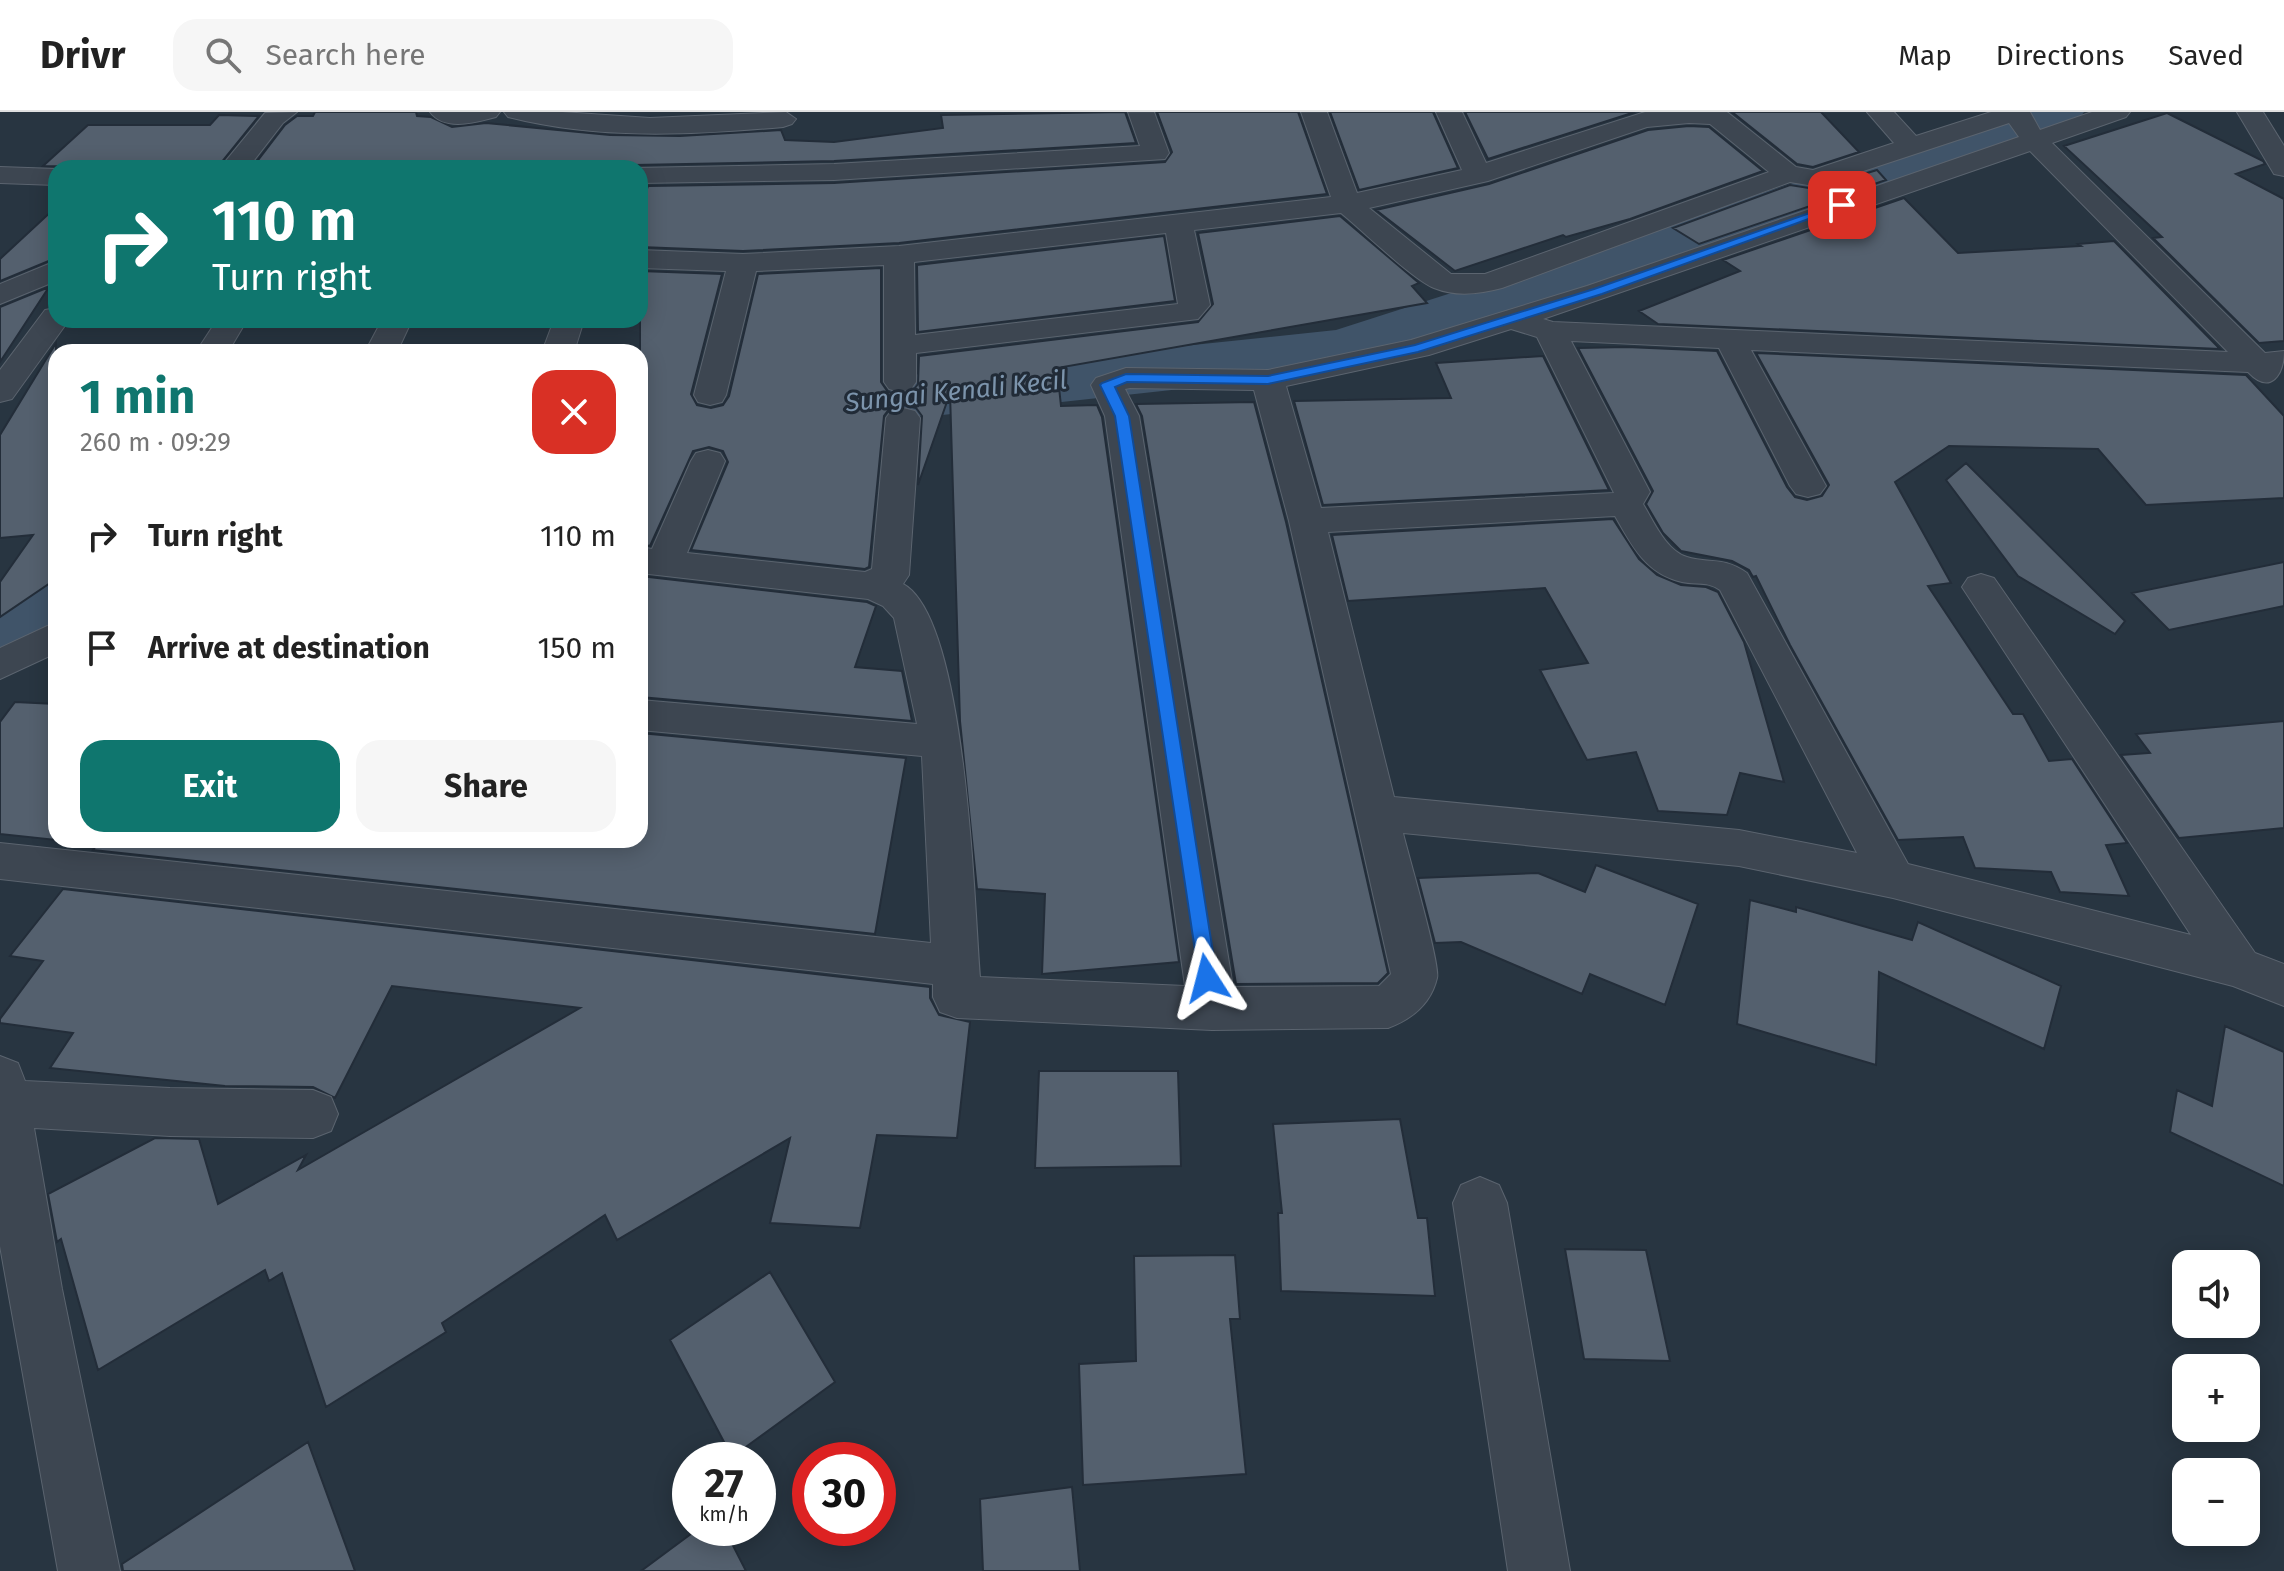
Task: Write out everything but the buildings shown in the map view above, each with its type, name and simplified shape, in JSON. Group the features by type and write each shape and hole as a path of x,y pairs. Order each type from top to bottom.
{"street":[{"path":"240,160 274,118 284,112"},
{"path":"443,112 456,117 487,112"},
{"path":"517,112 608,125 721,125 783,119"},
{"path":"648,175 834,172 1156,153 1141,112"},
{"path":"1314,112 1347,204 1440,280 1452,284 1491,282 1788,174"},
{"path":"1449,112 1478,175"},
{"path":"1880,112 1912,148"},
{"path":"648,259 743,263 899,255 1347,204 1478,175 1605,122 1716,114 1788,174 1805,178 1825,176 1912,148 2023,123 2117,112"},
{"path":"2250,112 2284,168"},
{"path":"1212,1009 1122,416 1107,385 1126,378 1268,380 1418,348 1513,319 2023,123"},
{"path":"2023,123 2270,362 2284,388"},
{"path":"0,175 48,177"},
{"path":"898,346 1187,312 1195,305 1179,225"},
{"path":"899,255 900,382"},
{"path":"14,260 48,261"},
{"path":"710,395 743,263"},
{"path":"0,295 48,274"},
{"path":"1513,319 1550,331 2270,362"},
{"path":"0,392 48,328"},
{"path":"1550,331 1632,492 1625,504"},
{"path":"1730,339 1808,486"},
{"path":"0,861 957,997 1212,1009 1388,1007 1406,993 1415,975 1395,878 1376,813 1307,521 1268,380"},
{"path":"871,586 890,575 903,418"},
{"path":"708,461 653,561 871,586 898,596 910,610 942,742 957,997"},
{"path":"1307,521 1625,504"},
{"path":"1625,504 1662,559 1686,570 1714,569 1734,582 1893,879"},
{"path":"1981,587 2238,967"},
{"path":"7,661 48,640"},
{"path":"7,661 48,662"},
{"path":"648,716 942,742"},
{"path":"1376,813 1739,848 1893,879 2238,967 2284,985"},
{"path":"89,1571 34,1289 2,1091 170,1112 313,1114"},
{"path":"1480,1203 1539,1571"}],"waterway":[{"name":"Sungai Kenali Kecil","path":"924,395 1344,350 1859,182 1975,138 2055,112"},
{"name":"Sungai Kenali Kecil","path":"0,627 48,604"}],"route":[{"path":"1207,978 1122,416 1107,385 1126,378 1268,380 1418,348 1598,292 1842,205"}]}
